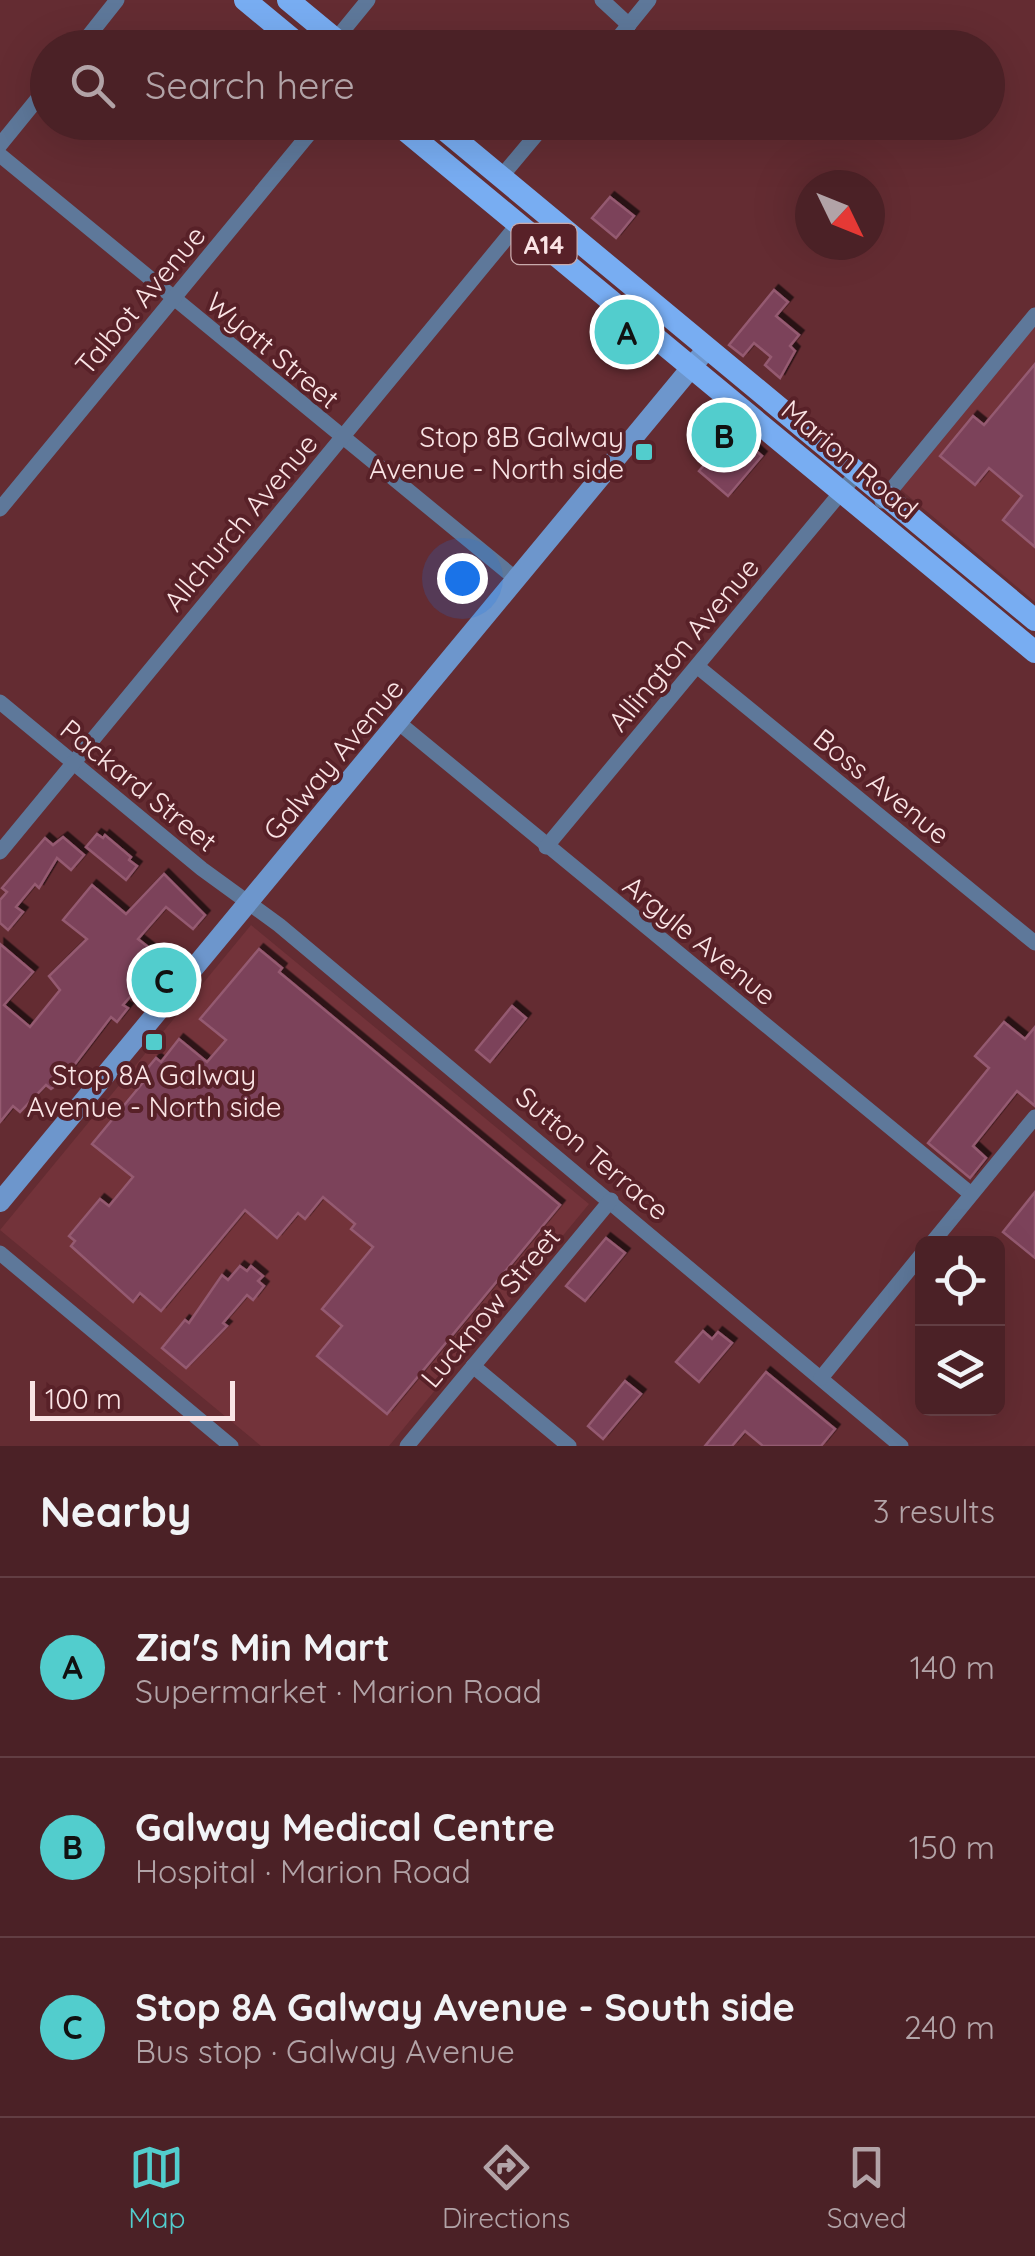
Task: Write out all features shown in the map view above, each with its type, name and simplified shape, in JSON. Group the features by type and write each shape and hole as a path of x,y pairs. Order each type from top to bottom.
{"main road":[{"path":"245,0 281,30"},
{"path":"288,0 321,30"},
{"name":"Marion Road","path":"417,140 1035,652"},
{"name":"Marion Road","path":"456,140 1035,620"}],"street":[{"path":"93,30 117,0"},
{"path":"347,30 368,0"},
{"path":"602,0 629,24"},
{"path":"624,30 649,0"},
{"path":"0,145 30,108"},
{"name":"Talbot Avenue","path":"0,509 304,140"},
{"path":"501,178 532,140"},
{"name":"Wyatt Street","path":"0,155 341,440 516,580"},
{"name":"Allchurch Avenue","path":"0,852 519,223"},
{"path":"870,515 1035,315"},
{"name":"Galway Avenue","path":"0,1202 708,348"},
{"name":"Allington Avenue","path":"546,847 858,472"},
{"name":"Boss Avenue","path":"698,667 1035,943"},
{"name":"Packard Street","path":"0,702 249,904"},
{"name":"Argyle Avenue","path":"399,723 971,1194"},
{"name":"Sutton Terrace","path":"249,904 611,1200 902,1446"},
{"path":"937,1236 1035,1117"},
{"name":"Lucknow Street","path":"407,1446 611,1200"},
{"path":"0,1253 232,1446"},
{"path":"821,1378 915,1263"},
{"path":"473,1366 568,1446"}],"shaded area":[{"path":"1035,325 1035,602 900,489"},
{"path":"251,925 589,1204 389,1446 261,1446 0,1230"}],"building":[{"path":"610,197 634,216 616,238 592,218"},
{"path":"774,290 788,302 776,316 799,335 790,346 795,351 780,378 765,365 771,357 754,343 743,356 729,345"},
{"path":"1035,364 1035,547 1003,520 1022,496 989,468 975,485 940,456 973,416 984,425"},
{"path":"733,431 762,456 728,496 699,471"},
{"path":"97,834 103,838 105,835 137,866 126,880 86,847"},
{"path":"63,837 84,855 71,870 57,858 39,888 35,884 16,907 23,912 8,930 0,923 0,900 7,892 2,888 45,838 53,845"},
{"path":"164,874 205,915 193,929 166,907 138,939 156,953 149,962 153,971 123,1005 128,1008 117,1022 111,1017 62,1081 51,1089 46,1085 20,1112 13,1106 0,1122 0,944 33,972 4,1005 30,1027 60,990 49,976 87,939 63,920 92,885 126,914"},
{"path":"259,949 282,968 279,972 560,1205 387,1414 317,1356 342,1326 322,1309 373,1247 351,1229 355,1224 323,1197 305,1219 298,1213 277,1238 245,1210 161,1311 140,1293 133,1302 71,1246 75,1241 69,1236 100,1199 109,1206 133,1177 92,1144 145,1080 141,1076 156,1058 161,1062 179,1039 207,1062 226,1040 200,1019"},
{"path":"512,1006 526,1018 490,1062 476,1050"},
{"path":"1004,1022 1025,1039 1035,1027 1035,1106 1017,1091 973,1146 986,1158 970,1178 928,1143 989,1068 975,1056"},
{"path":"1035,1192 1035,1258 1003,1232"},
{"path":"606,1238 625,1253 585,1301 566,1286"},
{"path":"240,1266 247,1271 251,1266 263,1276 258,1281 264,1286 253,1300 247,1295 223,1323 227,1326 186,1368 162,1348 185,1320 189,1323 222,1275 228,1280"},
{"path":"703,1331 712,1339 718,1332 732,1343 699,1382 676,1362"},
{"path":"766,1372 835,1429 821,1446 763,1446 745,1431 732,1446 705,1446"},
{"path":"625,1381 641,1394 603,1439 588,1426"}],"place":[{"name":"Zia's Min Mart","path":"627,332"},
{"name":"Galway Medical Centre","path":"724,435"},
{"name":"Stop 8B Galway Avenue - North side","path":"644,452"},
{"name":"Stop 8A Galway Avenue - South side","path":"164,980"},
{"name":"Stop 8A Galway Avenue - North side","path":"154,1042"}]}
